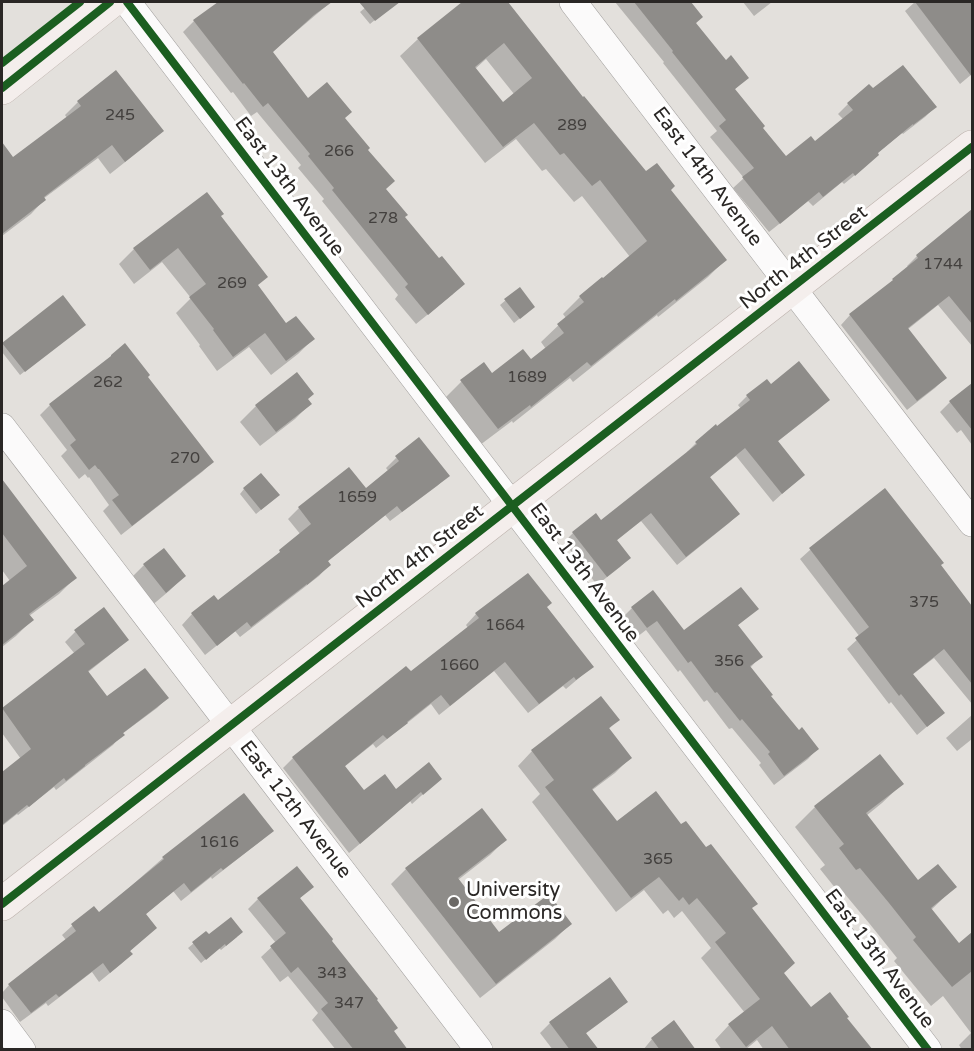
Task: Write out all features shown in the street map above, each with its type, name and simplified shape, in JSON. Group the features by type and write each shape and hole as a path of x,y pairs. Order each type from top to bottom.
{"main road":[{"path":"2,88 110,2"},
{"name":"North 4th Street","path":"2,904 972,147"}],"street":[{"name":"East 13th Avenue","path":"127,2 928,1050"},
{"name":"East 14th Avenue","path":"573,2 972,523"},
{"name":"East 12th Avenue","path":"2,427 479,1050"},
{"path":"2,1023 22,1050"}],"building":[{"path":"218,2 332,2 273,52 308,98 327,82 352,112 345,118 370,148 368,150 395,181 386,189 408,215 405,217 439,258 442,256 465,284 428,315 405,287 408,284 332,190 334,188 308,156 310,154 268,103 263,107 193,20"},
{"path":"359,2 400,2 375,21"},
{"path":"462,2 508,2 583,97 646,171 657,163 675,186 671,190 727,260 591,366 587,362 531,407 530,405 498,429 460,380 484,362 492,373 523,349 531,359 564,333 557,324 584,302 579,296 647,241 600,180 592,186 564,153 560,155 534,123 503,147 417,38","holes":["504,43 532,78 503,102 475,67"]},
{"path":"634,2 691,2 703,17 696,23 726,60 731,55 749,78 735,89 786,156 811,136 815,141 853,110 847,103 869,84 873,88 903,65 937,107 878,153 879,155 855,176 853,173 823,197 819,192 780,224 742,177 754,168 719,126 726,120"},
{"path":"915,2 972,2 972,77"},
{"path":"116,70 164,131 125,162 112,145 44,197 46,200 2,234 2,142 13,157 81,106 77,101"},
{"path":"207,192 224,214 221,216 268,277 258,285 286,323 296,316 315,339 286,361 265,333 233,357 189,297 206,284 178,248 150,270 133,248"},
{"path":"972,209 972,324 949,296 908,328 947,378 917,401 849,314 893,280 918,258 916,255"},
{"path":"520,287 535,307 520,319 504,299"},
{"path":"63,295 86,325 25,372 2,343"},
{"path":"125,343 150,375 148,377 214,462 132,526 112,500 119,495 95,465 89,470 70,445 76,440 49,404"},
{"path":"799,361 830,400 778,441 805,475 782,494 745,448 710,477 740,514 686,557 651,513 617,540 631,558 607,577 572,532 596,513 601,520 697,444 695,442 716,424 717,426 750,400 746,395 767,379 771,384"},
{"path":"297,372 314,394 308,399 312,404 276,432 255,405"},
{"path":"972,383 972,430 949,401"},
{"path":"419,437 450,476 402,512 397,506 328,561 331,565 307,585 251,627 247,622 217,646 191,613 214,595 218,600 280,552 279,550 311,524 298,507 349,467 366,488 399,461 395,456"},
{"path":"261,473 280,495 261,510 243,488"},
{"path":"2,479 77,578 29,614 34,620 2,645 2,586 27,566 2,533"},
{"path":"885,488 944,563 941,565 972,606 972,684 944,649 913,674 945,713 927,727 901,694 899,696 855,638 869,627 809,548"},
{"path":"164,548 186,576 166,593 143,564"},
{"path":"528,573 552,603 547,607 594,667 576,680 574,677 539,704 505,662 450,706 441,695 387,739 383,735 345,766 364,790 385,774 396,789 429,762 442,779 423,795 421,792 360,844 292,757 406,666 411,671 479,618 475,613"},
{"path":"741,587 759,609 738,625 763,657 750,666 799,730 802,727 819,749 784,776 768,754 770,752 742,719 740,721 717,692 715,693 691,661 688,663 657,621 647,628 631,607 653,590 684,630"},
{"path":"104,607 129,640 88,671 107,696 145,668 169,698 66,781 64,778 29,807 27,805 2,825 2,772 31,749 2,708 85,644 74,630"},
{"path":"601,696 620,720 609,728 632,758 592,789 617,821 656,791 681,824 686,821 706,847 711,844 758,904 752,908 795,963 784,973 811,1007 830,992 849,1017 847,1018 873,1050 790,1050 772,1026 746,1047 728,1024 760,999 715,942 726,933 697,898 689,905 683,897 679,901 659,877 631,898 545,787 554,780 531,750"},
{"path":"880,754 904,784 866,813 918,880 938,864 957,887 931,908 959,943 972,932 972,971 952,987 913,940 916,937 889,903 860,868 856,870 839,848 844,844 814,806"},
{"path":"244,793 274,831 191,892 184,883 146,914 157,928 130,951 133,954 110,973 103,963 59,997 56,994 31,1013 8,984 76,931 71,924 94,906 99,912 164,859 162,857"},
{"name":"University Commons","path":"482,808 507,840 458,878 499,932 549,894 572,924 496,984 405,868"},
{"path":"297,866 314,887 300,898 378,999 398,1028 394,1031 408,1050 354,1050 321,1009 328,1003 298,967 291,973 270,946 286,933 257,898"},
{"path":"231,917 243,932 206,960 192,942 206,931 209,934"},
{"path":"610,977 628,1002 586,1033 599,1050 570,1050 549,1022"},
{"path":"674,1020 696,1050 660,1050 651,1038"}],"cycle path":[{"path":"2,63 80,2"},
{"path":"2,88 110,2"},
{"path":"127,2 928,1050"},
{"path":"2,904 972,147"}],"place":[{"name":"University Commons","path":"454,902"}]}
